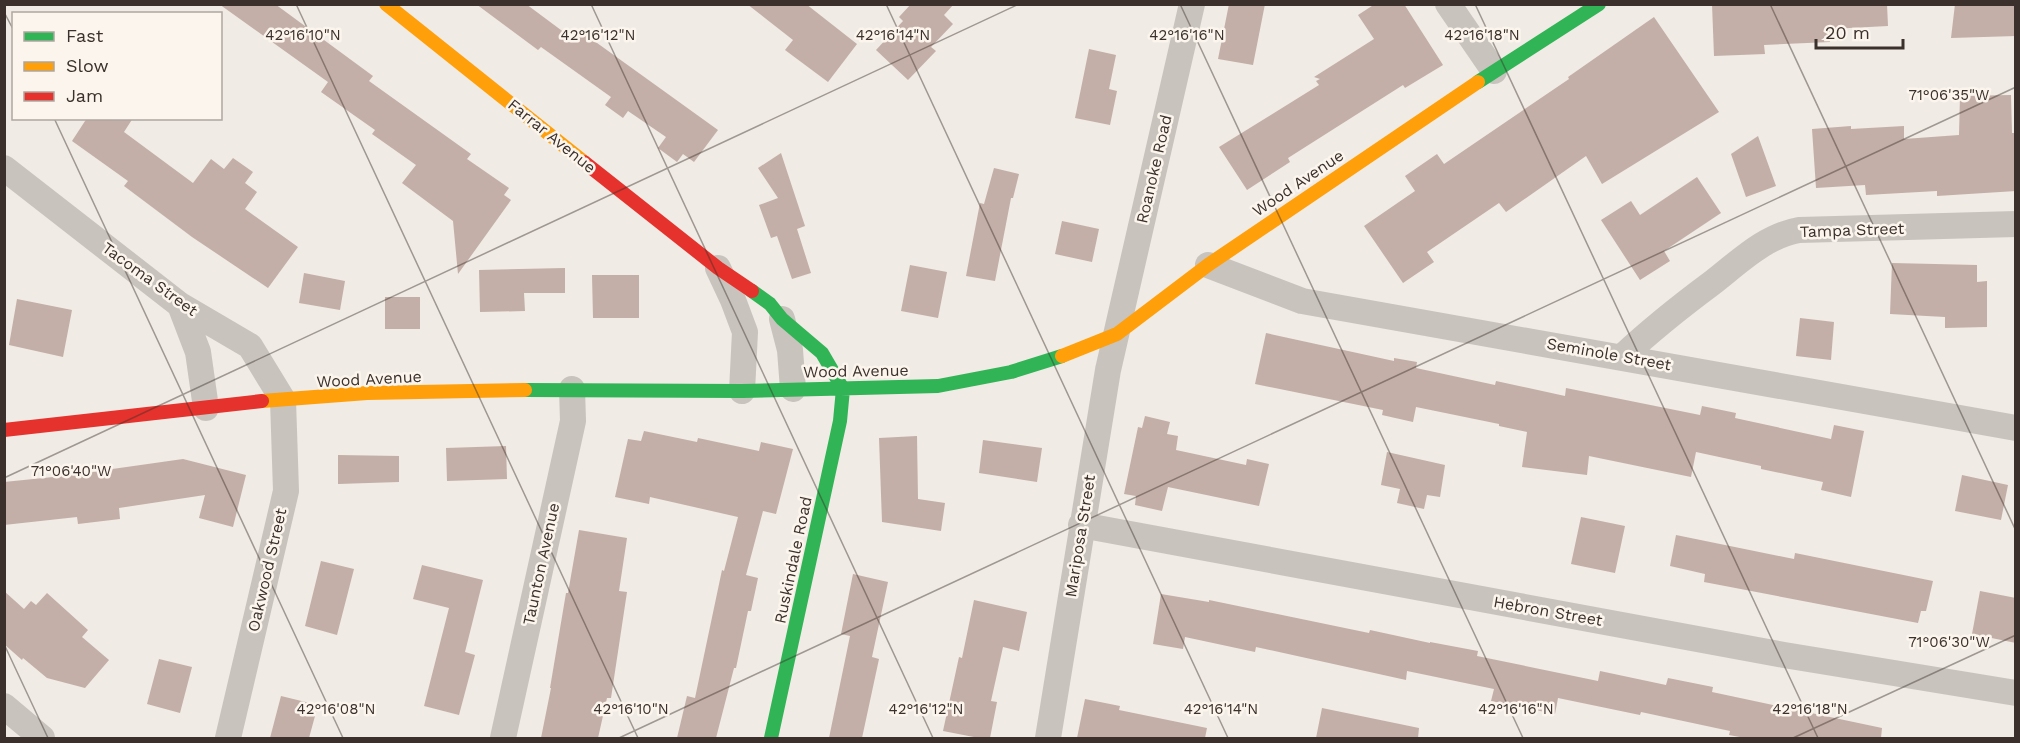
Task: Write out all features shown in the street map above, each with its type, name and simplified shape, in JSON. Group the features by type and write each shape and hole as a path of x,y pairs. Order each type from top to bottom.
{"main road":[{"name":"Farrar Avenue","path":"386,4 718,268 770,304 782,319 822,352 843,389"},
{"name":"Wood Avenue","path":"4,430 367,393 572,389 843,389 879,386 938,386 1011,372 1066,355 1117,334 1208,265 1494,71 1599,4"},
{"name":"Ruskindale Road","path":"771,738 840,421 843,389"}],"street":[{"name":"Roanoke Road","path":"1117,334 1192,4"},
{"path":"1448,4 1494,71"},
{"name":"Tacoma Street","path":"4,168 180,305 250,346 283,400"},
{"name":"Tampa Street","path":"1623,357 1652,329 1755,250 1787,233 1810,230 2016,224"},
{"name":"Seminole Street","path":"1208,265 1302,301 2016,428"},
{"name":"Farrar Avenue","path":"718,268 745,332 742,390"},
{"path":"180,305 198,352 206,408"},
{"path":"782,319 790,350 793,389"},
{"name":"Mariposa Street","path":"1048,738 1081,525 1108,370 1117,334"},
{"name":"Taunton Avenue","path":"503,738 573,421 572,389"},
{"name":"Oakwood Street","path":"228,738 286,490 283,400"},
{"name":"Hebron Street","path":"1081,525 1784,655 2016,693"},
{"path":"4,706 42,738"}],"building":[{"path":"219,4 275,4 373,76 369,81 471,154 467,159 509,188 504,195 511,200 458,274 453,221 402,183 416,165 372,134 375,130 321,92 328,82"},
{"path":"476,4 526,4 573,39 579,30 718,130 694,162 683,154 677,162 658,148 666,137 628,111 623,118 605,105 611,97 541,47 538,50"},
{"path":"747,4 806,4 857,44 828,82 785,50 793,40"},
{"path":"911,4 954,4 944,15 953,24 931,47 936,51 908,80 876,50 903,21 899,17"},
{"path":"1229,4 1265,4 1253,65 1218,59"},
{"path":"1375,4 1404,4 1443,65 1405,88 1403,85 1288,158 1290,162 1247,190 1219,147 1319,85 1316,81 1320,79 1314,77 1374,39 1358,15"},
{"path":"1712,4 1887,4 1888,26 1830,29 1830,42 1764,45 1765,54 1714,56"},
{"path":"1955,4 2016,4 2016,36 1951,38"},
{"path":"1654,17 1719,112 1602,184 1586,156 1506,212 1499,203 1427,252 1434,262 1403,283 1364,226 1415,191 1405,176 1437,154 1444,164 1569,79 1568,77"},
{"path":"1089,49 1116,55 1109,89 1117,91 1110,125 1075,118"},
{"path":"2011,95 2012,133 2016,133 2016,191 1937,196 1937,191 1866,195 1865,185 1816,188 1812,129 1904,126 1904,139 1959,135 1960,96"},
{"path":"86,120 132,120 124,132 193,183 211,159 224,169 233,158 253,172 245,183 257,192 245,209 298,247 268,288 192,237 124,186 128,181 72,141"},
{"path":"1758,136 1776,186 1746,197 1731,154"},
{"path":"781,153 805,226 797,229 811,273 792,279 777,236 771,238 759,205 778,198 758,168"},
{"path":"994,168 1019,174 1013,198 1011,198 995,281 966,276 980,203 984,204"},
{"path":"1697,177 1721,213 1664,251 1670,261 1640,280 1601,220 1631,201 1640,215"},
{"path":"1062,221 1099,229 1092,262 1055,254"},
{"path":"1892,263 1977,265 1977,282 1987,281 1987,327 1945,328 1945,317 1890,314"},
{"path":"910,265 947,272 938,318 901,311"},
{"path":"565,268 565,293 524,293 525,311 480,312 479,270"},
{"path":"304,273 345,281 340,310 299,303"},
{"path":"592,275 639,275 639,318 593,318"},
{"path":"385,297 420,297 420,329 385,329"},
{"path":"17,299 72,310 63,357 9,345"},
{"path":"1800,318 1834,322 1831,360 1796,356"},
{"path":"1266,333 1394,361 1394,358 1417,362 1416,368 1495,385 1496,381 1565,396 1566,388 1700,415 1702,406 1736,413 1735,418 1831,439 1834,425 1864,431 1851,497 1821,490 1823,482 1696,452 1691,477 1589,456 1587,475 1522,467 1527,432 1416,407 1413,422 1382,415 1383,410 1255,384"},
{"path":"1145,416 1170,422 1167,434 1178,436 1176,450 1246,465 1247,459 1269,464 1259,506 1168,487 1162,511 1135,505 1136,496 1124,494 1138,427 1142,428"},
{"path":"644,431 697,442 698,438 759,451 761,442 793,449 776,514 763,511 746,575 758,578 716,738 677,738 687,696 695,698 722,570 724,571 738,517 650,497 649,504 615,497 628,439 641,441"},
{"path":"917,436 918,499 945,503 941,531 882,522 879,438"},
{"path":"983,440 1042,448 1037,482 979,473"},
{"path":"506,446 507,479 447,481 446,448"},
{"path":"1387,452 1445,465 1440,497 1427,495 1424,509 1397,503 1400,489 1381,485"},
{"path":"338,455 399,456 399,482 338,484"},
{"path":"183,459 246,475 233,527 199,518 205,495 119,508 120,519 78,524 77,517 4,525 4,482"},
{"path":"1962,475 2008,485 2001,520 1955,511"},
{"path":"1581,517 1625,526 1615,573 1571,564"},
{"path":"579,530 627,538 619,591 627,592 611,698 607,698 598,738 541,738 566,593 568,593"},
{"path":"1676,535 1794,559 1795,553 1933,581 1926,611 1921,611 1918,623 1704,582 1705,574 1670,566"},
{"path":"321,561 354,569 337,635 305,626"},
{"path":"422,565 483,580 465,652 475,655 459,715 424,706 449,608 413,599"},
{"path":"853,574 888,582 872,657 879,659 862,738 829,738 850,636 841,634"},
{"path":"4,591 24,609 31,601 36,605 47,593 88,630 82,637 109,660 85,688 47,678 4,644"},
{"path":"1980,591 2016,598 2016,643 1972,634"},
{"path":"1161,594 1209,602 1209,600 1369,633 1370,630 1478,651 1477,656 1598,681 1600,671 1666,685 1668,678 1713,687 1712,692 1882,728 1881,738 1745,738 1729,735 1730,731 1641,712 1640,715 1558,698 1555,714 1491,701 1494,689 1407,671 1406,680 1256,647 1255,652 1185,637 1183,649 1153,644"},
{"path":"974,600 1027,612 1019,651 1003,647 991,701 997,702 990,738 943,731"},
{"path":"159,659 192,667 180,713 147,704"},
{"path":"281,696 318,705 309,738 270,738"},
{"path":"1085,699 1120,706 1119,710 1207,728 1205,738 1077,738"},
{"path":"1322,708 1419,728 1418,738 1316,738"}],"traffic: fast":[{"path":"1478,82 1599,4"},
{"path":"752,291 770,304 782,319 822,353 843,389"},
{"path":"525,390 742,391 938,386 1011,372 1062,356"},
{"path":"771,738 840,421 843,389"}],"traffic: slow":[{"path":"386,4 584,162"},
{"path":"1062,356 1117,334 1208,265 1478,82"},
{"path":"262,401 367,393 525,390"}],"traffic: jam":[{"path":"584,162 718,268 752,291"},
{"path":"4,430 262,401"}]}
